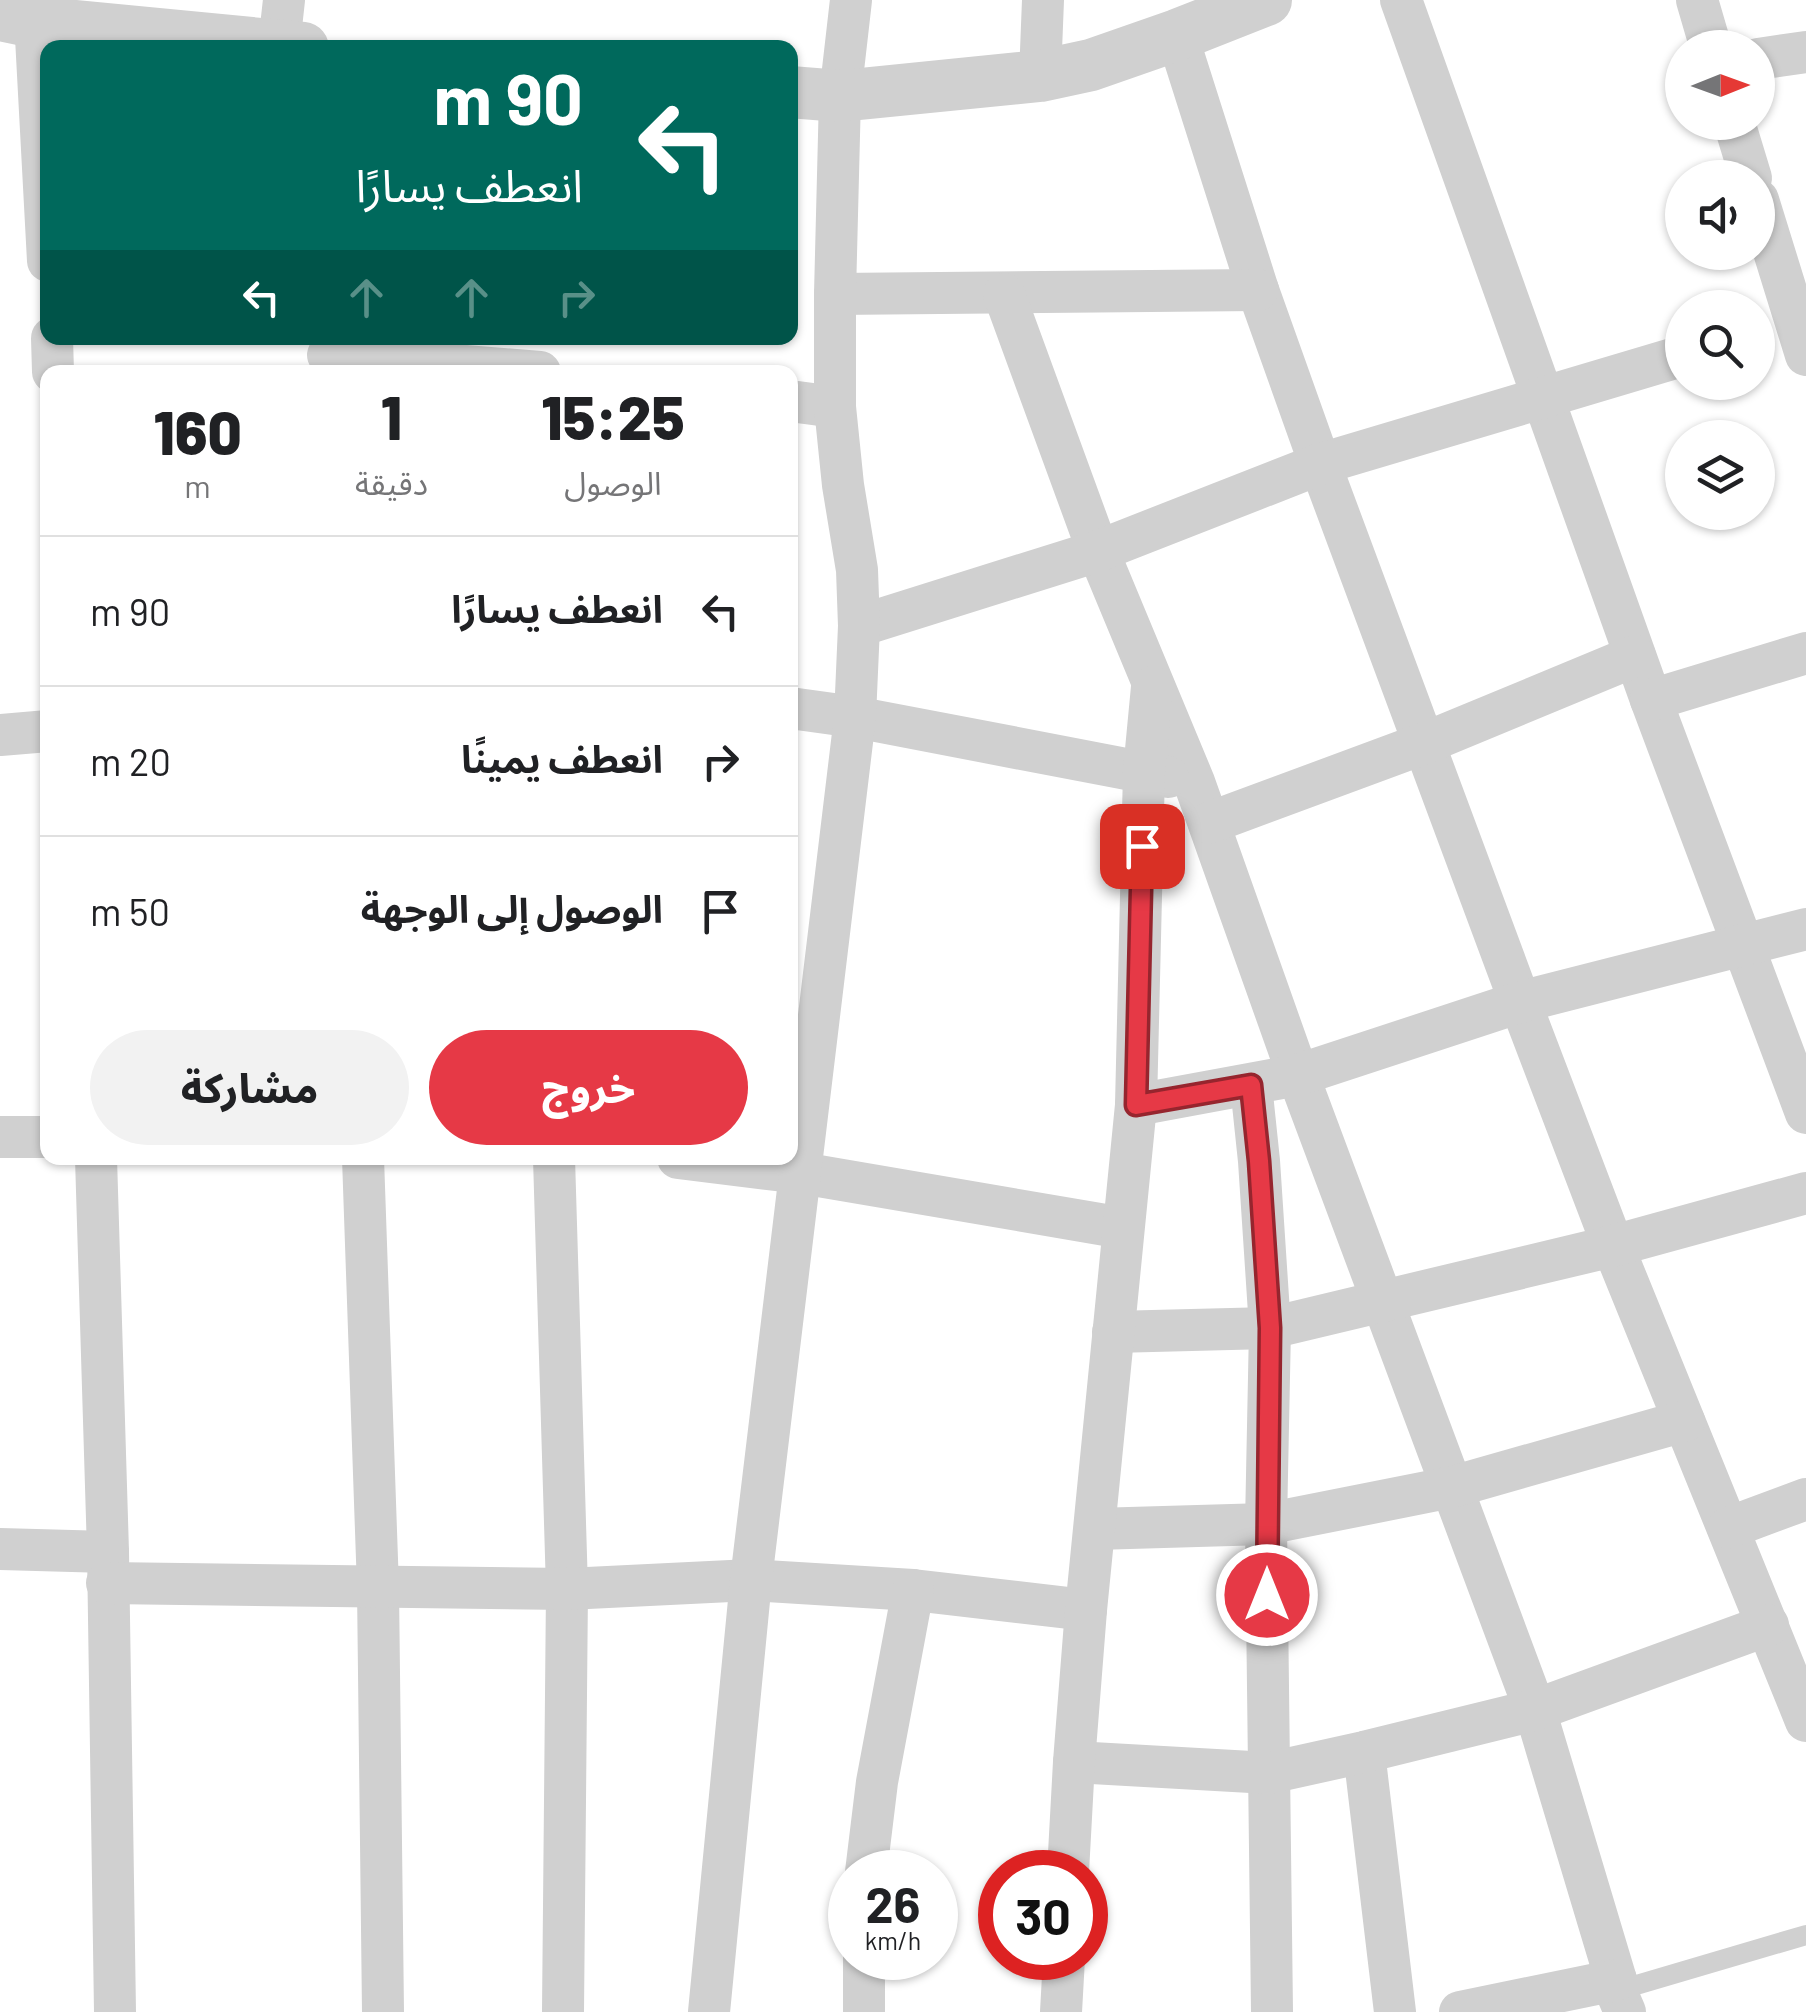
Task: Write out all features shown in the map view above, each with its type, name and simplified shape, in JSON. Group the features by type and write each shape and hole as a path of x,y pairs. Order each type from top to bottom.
{"street":[{"path":"709,2012 751,1580 855,718 857,570 835,406 835,294 815,94 852,0"},
{"path":"1040,76 1043,0"},
{"path":"815,94 1040,76 1177,35 1266,0"},
{"path":"1401,0 1651,700 1806,1113"},
{"path":"1697,0 1706,30"},
{"path":"40,181 23,12 289,31"},
{"path":"1177,35 1258,290 1520,1002 1613,1246 1806,1721"},
{"path":"1775,57 1806,52"},
{"path":"1775,269 1791,333"},
{"path":"835,294 1258,290"},
{"path":"1004,294 1098,550 1194,782 1298,1075 1535,1710 1619,1994 1460,2012"},
{"path":"328,355 453,365"},
{"path":"859,626 1098,550 1320,464 1665,361"},
{"path":"798,402 835,406"},
{"path":"1651,700 1806,653"},
{"path":"1209,823 1425,743 1636,656"},
{"path":"1069,1850 1086,1610 1136,1105 1144,771 1152,683"},
{"path":"798,709 1194,782"},
{"path":"0,735 40,732"},
{"path":"1136,1105 1298,1075 1520,1002 1806,929"},
{"path":"1251,1085 1270,1328 1266,1524 1272,2012"},
{"path":"0,1137 40,1137"},
{"path":"96,1165 116,2012"},
{"path":"363,1165 378,1588 383,2012"},
{"path":"554,1165 568,1589 564,2012"},
{"path":"732,1165 1123,1228"},
{"path":"1113,1332 1270,1328 1613,1246 1806,1193"},
{"path":"1094,1529 1266,1524 1452,1487 1684,1421"},
{"path":"1728,1528 1806,1499"},
{"path":"0,1549 107,1568 378,1588 568,1589 751,1580 913,1590 1086,1610"},
{"path":"869,1850 877,1782 913,1590"},
{"path":"1074,1762 1269,1773 1535,1710 1768,1624"},
{"path":"1364,1752 1395,2012"},
{"path":"864,1980 864,2012"},
{"path":"1061,2012 1063,1980"}],"lane":[{"path":"1619,1994 1806,1934"}],"route":[{"path":"1142,846 1136,1105 1251,1085 1270,1328 1267,1595"}]}
